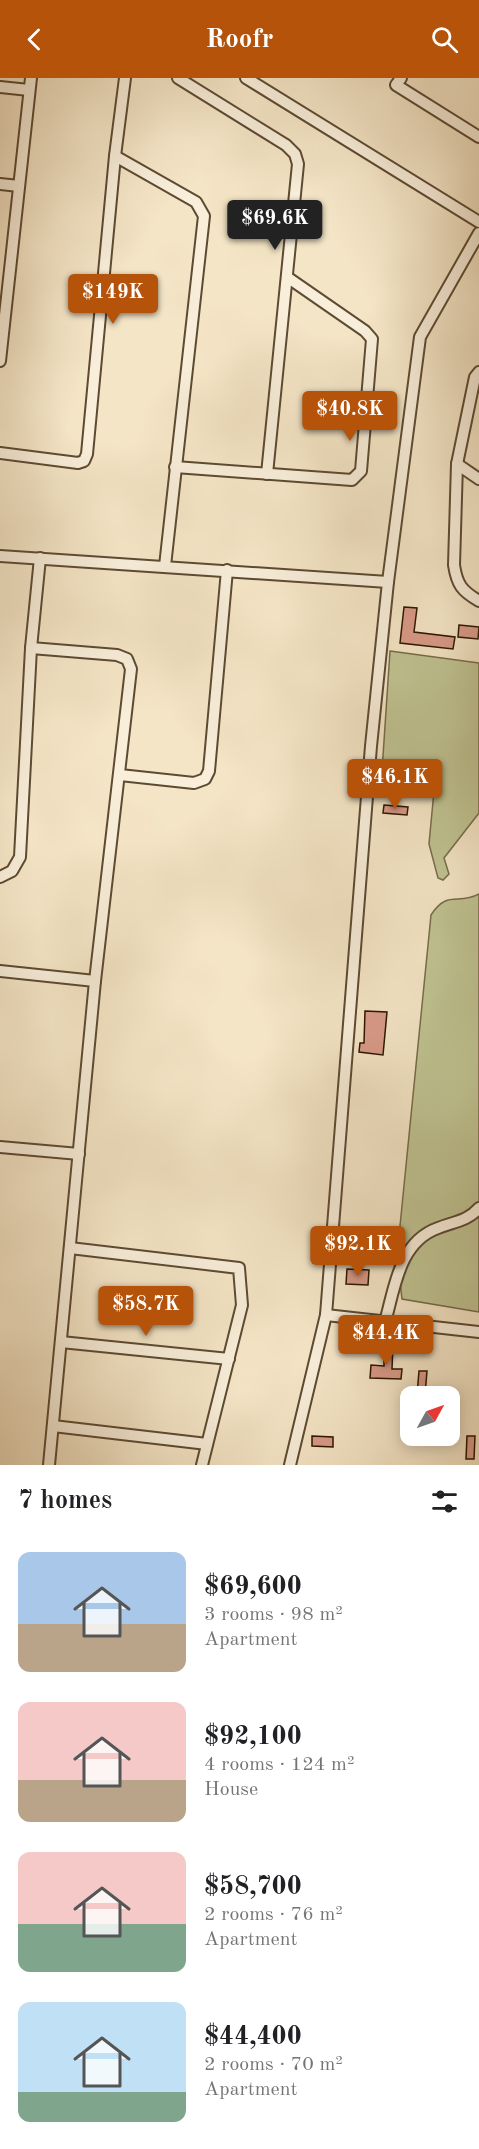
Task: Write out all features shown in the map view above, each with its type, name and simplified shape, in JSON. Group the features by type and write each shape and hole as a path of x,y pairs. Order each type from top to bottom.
{"street":[{"path":"0,361 31,78"},
{"path":"0,453 78,463 84,461 87,454 115,156 126,78"},
{"path":"178,78 286,145 295,154 298,164 267,474"},
{"path":"246,78 479,222"},
{"path":"401,78 396,85 479,137"},
{"path":"0,87 29,90"},
{"path":"115,156 196,202 204,216 165,566"},
{"path":"0,184 18,186"},
{"path":"290,1465 326,1315 370,758 388,582 420,337 479,233"},
{"path":"175,467 352,480 358,477 361,471 372,339 365,331 287,277"},
{"path":"478,376 457,464 454,565 456,580 462,591 479,601"},
{"path":"457,464 479,479"},
{"path":"0,556 388,582"},
{"path":"0,877 12,871 20,856 31,648 40,558"},
{"path":"120,775 194,783 205,778 209,771 227,570"},
{"path":"31,648 117,655 127,659 131,669 95,981 49,1465"},
{"path":"0,970 95,981"},
{"path":"0,1147 79,1154"},
{"path":"386,1322 402,1262 412,1244 435,1229 471,1217 479,1208"},
{"path":"70,1248 239,1268 242,1305 202,1465"},
{"path":"326,1315 479,1332"},
{"path":"61,1342 229,1359"},
{"path":"53,1426 207,1444"}],"green space":[{"path":"390,651 479,663 479,813 444,858 449,874 443,880 438,878 429,844 434,791 381,786"},
{"path":"479,894 479,1312 402,1299 397,1256 431,915 443,902 465,899"}],"building":[{"path":"404,607 417,608 414,632 455,637 453,649 400,643"},
{"path":"459,625 479,627 478,639 458,637"},
{"path":"384,805 408,807 407,815 383,813"},
{"path":"365,1011 387,1012 383,1055 359,1052 360,1043 364,1043"},
{"path":"342,1230 351,1230 350,1253 341,1252"},
{"path":"347,1269 369,1270 368,1285 346,1284"},
{"path":"384,1343 393,1343 392,1369 402,1369 401,1379 370,1378 371,1365 384,1366"},
{"path":"419,1371 427,1371 426,1386 418,1386"},
{"path":"312,1436 333,1437 333,1447 312,1446"},
{"path":"467,1436 475,1436 474,1459 466,1459"}]}
